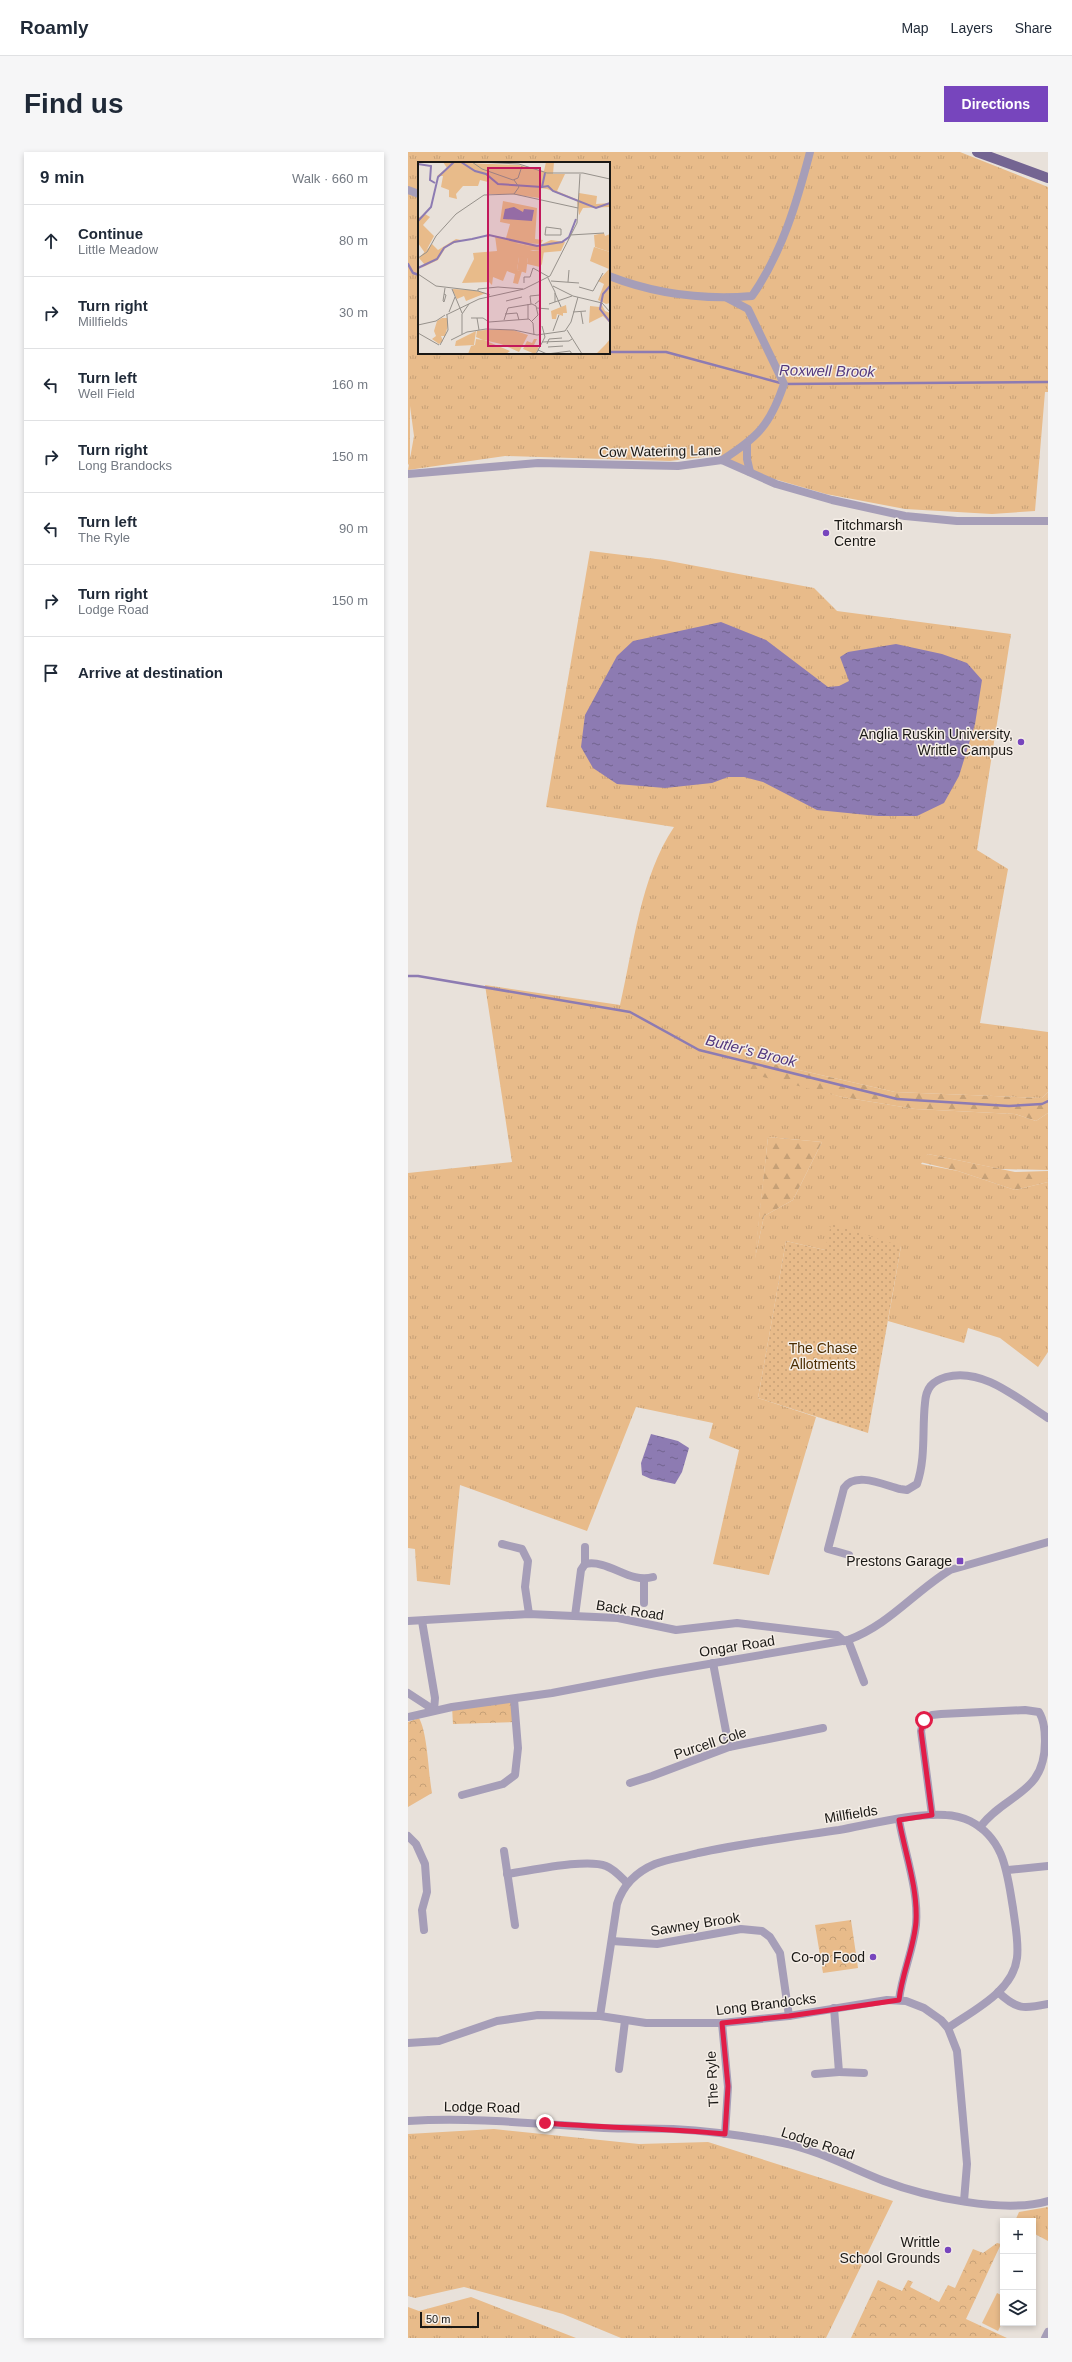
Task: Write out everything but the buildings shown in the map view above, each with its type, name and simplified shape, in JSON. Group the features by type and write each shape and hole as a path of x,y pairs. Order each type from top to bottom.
{"main road":[{"path":"977,152 1048,178"}],"street":[{"path":"748,309 752,296 767,275 779,247 797,198 810,152"},
{"path":"408,190 418,194"},
{"path":"610,276 631,285 660,291 710,298 752,296"},
{"path":"722,460 747,444 764,427 776,406 784,384 748,309 728,298"},
{"path":"747,444 747,459 750,472"},
{"name":"Cow Watering Lane","path":"408,474 538,463 629,467 678,466 722,460 776,484 832,500 904,516 957,521 1048,521"},
{"path":"849,1555 828,1549 844,1488 850,1480 855,1479 907,1490 917,1484 925,1430 925,1404 929,1388 933,1382 952,1375 972,1376 994,1384 1048,1418"},
{"name":"Ongar Road","path":"408,1717 434,1710 514,1699 846,1640 879,1626 950,1570 972,1562 1027,1550 1048,1542"},
{"path":"502,1544 522,1549 528,1561 525,1587 529,1614"},
{"path":"575,1616 581,1570 585,1564 586,1547"},
{"path":"585,1564 603,1566 644,1580 653,1577"},
{"path":"644,1580 644,1603"},
{"name":"Back Road","path":"408,1621 529,1614 618,1618 682,1631 724,1623 769,1625 837,1635 846,1640"},
{"path":"408,1693 434,1710 435,1698 422,1621"},
{"path":"846,1640 864,1682"},
{"path":"713,1663 729,1747"},
{"path":"462,1795 503,1784 515,1775 518,1748 514,1699"},
{"path":"932,1815 921,1731 924,1720 941,1714 1025,1710 1039,1712 1043,1722 1045,1739 1044,1758 1040,1771 1027,1790 998,1807 980,1827"},
{"name":"Purcell Cole","path":"630,1783 729,1747 823,1728"},
{"name":"Millfields","path":"600,2016 620,1893 627,1883 644,1870 664,1861 723,1848 899,1820 947,1814 959,1817 980,1827 1000,1850 1008,1870 1017,1936 1017,1960 1008,1981 998,1992 948,2028"},
{"path":"899,1820 915,1895 916,1913 914,1934 902,1978 899,2000"},
{"path":"408,1836 416,1844 425,1864 427,1892 422,1910 424,1930"},
{"path":"504,1851 515,1925"},
{"path":"507,1874 580,1864 598,1864 607,1866 627,1883"},
{"path":"1008,1870 1048,1866"},
{"name":"Sawney Brook","path":"612,1940 656,1944 741,1929 762,1931 770,1937 780,1953 789,2016"},
{"path":"998,1992 1010,2003 1020,2008 1048,2004"},
{"name":"Long Brandocks","path":"408,2043 439,2041 497,2022 524,2016 554,2014 600,2016 625,2021 672,2024 722,2023 789,2016 834,2008 899,2000 924,2008 948,2028 954,2040 959,2061 968,2172 964,2201"},
{"path":"834,2008 839,2072"},
{"path":"619,2069 625,2021"},
{"name":"The Ryle","path":"722,2023 728,2086 725,2134"},
{"path":"815,2074 839,2072 864,2073"},
{"name":"Lodge Road","path":"408,2121 505,2120 604,2128 673,2129 725,2134 785,2143 828,2157 884,2181 915,2191 964,2201 1011,2206 1048,2201"},
{"path":"1045,2338 1048,2332"}],"green space":[{"path":"408,152 960,152 1048,187 1048,392 1045,392 1035,511 992,514 905,509 826,494 757,474 719,455 670,461 505,456 408,470 414,436 410,406 408,355"},
{"path":"408,350 410,372 410,463 408,465"},
{"path":"590,551 664,560 814,588 837,611 1011,634 977,850 1008,869 980,1023 1048,1032 1048,1092 1042,1098 895,1092 760,1061 808,1087 842,1097 915,1109 1015,1114 1036,1121 1048,1113 1048,1170 1000,1169 928,1154 921,1164 958,1171 1015,1190 1048,1182 1048,1352 1038,1367 1000,1338 968,1328 964,1343 888,1321 901,1246 825,1250 786,1241 758,1398 816,1417 769,1575 713,1564 739,1450 709,1438 713,1423 636,1407 587,1531 460,1485 450,1585 417,1581 415,1549 408,1548 408,1173 512,1162 485,985 620,1005 634,936 646,890 662,847 674,827 546,807","holes":["768,1137 822,1142 793,1200 764,1216 755,1258"]},
{"path":"760,1061 895,1092 1042,1098 1048,1092 1048,1113 1036,1121 1015,1114 915,1109 842,1097 763,1077 746,1068"},
{"path":"768,1137 822,1142 793,1200 764,1216 754,1263"},
{"path":"928,1154 1015,1172 1048,1171 1048,1182 1015,1190 958,1171 920,1162"},
{"name":"The Chase Allotments","path":"831,1224 901,1246 868,1433 758,1398 786,1241 825,1250"},
{"path":"514,1699 515,1722 453,1724 452,1707"},
{"path":"419,1718 426,1743 432,1793 408,1807 408,1722"},
{"path":"851,1920 858,1968 823,1973 815,1925"},
{"path":"494,2129 639,2144 708,2142 893,2201 826,2338 621,2338 563,2314 464,2287 415,2298 408,2296 408,2134"},
{"path":"1048,2207 1048,2241 1036,2235 1036,2218 1016,2218 1019,2212"},
{"path":"997,2243 1000,2244 966,2319 1007,2338 851,2338 878,2280 902,2291 908,2280 913,2282 910,2287 939,2302 948,2285 955,2288 973,2249 983,2253"},
{"path":"997,2293 1000,2294 1000,2326 998,2331 982,2323"},
{"path":"471,2297 576,2338 408,2338 408,2307 419,2311"}],"water":[{"path":"721,622 766,640 828,687 839,686 849,681 840,657 848,652 896,644 942,654 967,663 982,680 975,724 959,776 944,803 917,816 878,816 817,810 763,782 744,777 728,777 712,783 665,788 617,784 593,768 581,747 585,715 617,656 633,641"},
{"path":"651,1434 678,1441 689,1448 682,1472 675,1484 651,1479 642,1475 641,1463"}],"waterway":[{"name":"Roxwell Brook","path":"408,264 413,273 418,275"},
{"name":"Roxwell Brook","path":"610,352 666,352 784,384 1048,382"},
{"name":"Butler's Brook","path":"408,976 418,976 630,1012 699,1050 897,1099 1009,1106 1042,1104 1048,1101"}],"place":[{"name":"Titchmarsh Centre","path":"826,533"},
{"name":"Anglia Ruskin University, Writtle Campus","path":"1021,742"},
{"name":"Prestons Garage","path":"960,1561"},
{"name":"Co-op Food","path":"873,1957"},
{"name":"Writtle School Grounds","path":"948,2250"}],"route":[{"path":"545,2123 604,2128 673,2129 725,2134 728,2086 722,2023 767,2019 887,2000 899,2000 900,1984 916,1927 916,1905 899,1820 932,1815 921,1731 924,1720"}]}
